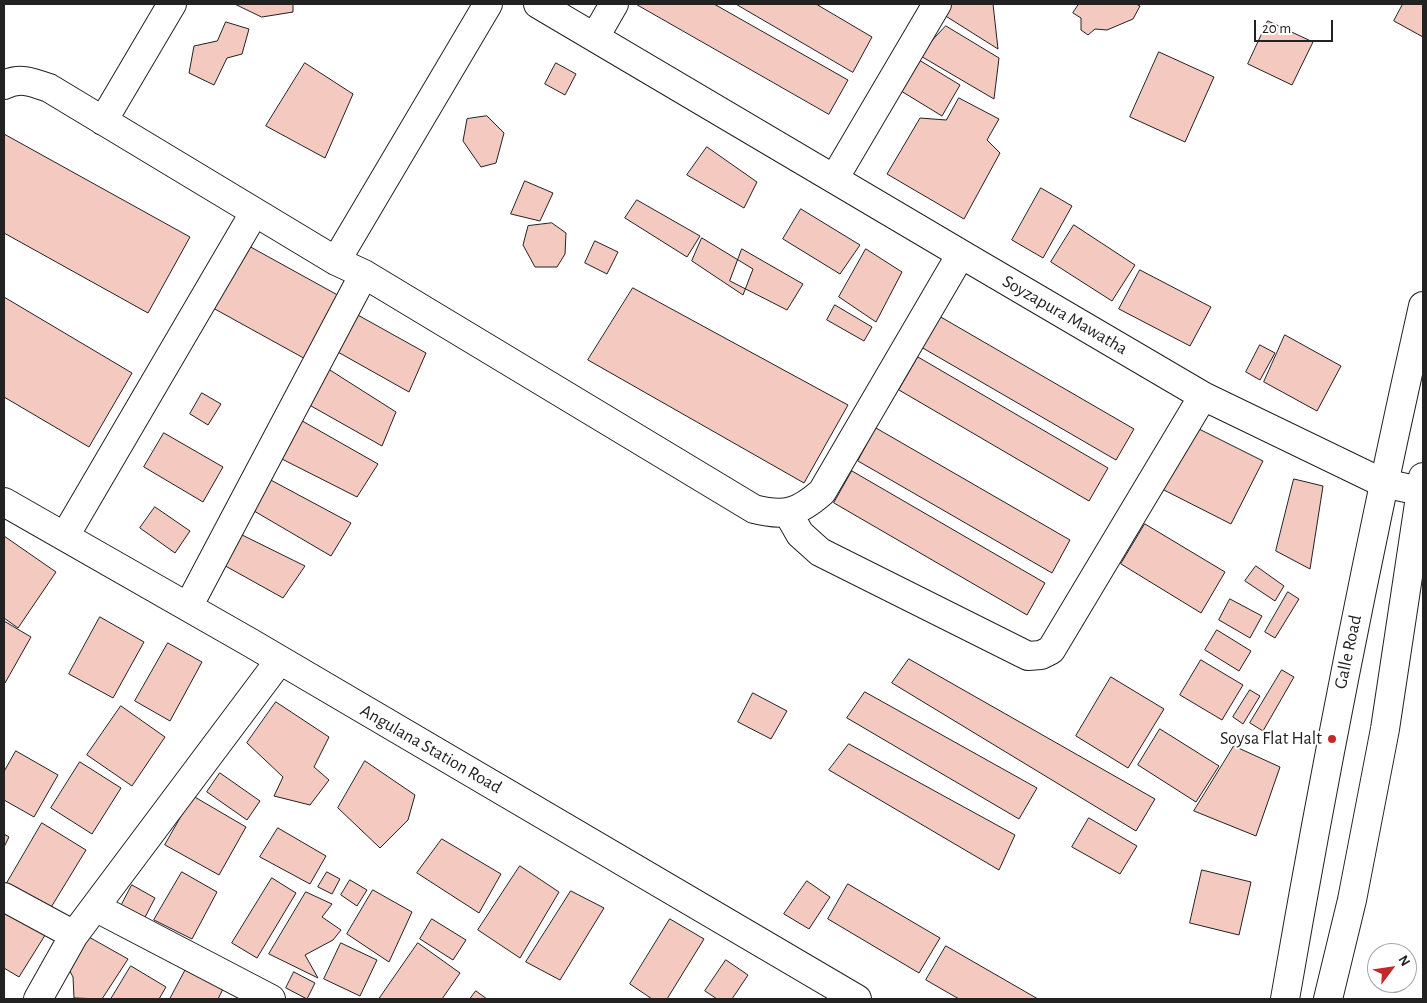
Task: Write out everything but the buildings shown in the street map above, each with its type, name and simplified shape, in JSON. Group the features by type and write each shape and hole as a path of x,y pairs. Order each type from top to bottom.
{"main road":[{"path":"103,121 172,4"},
{"path":"336,261 488,4"},
{"name":"Soyzapura Mawatha","path":"538,4 1203,396 1383,483 1421,484"},
{"path":"595,37 614,4"},
{"path":"834,179 937,4"},
{"path":"4,85 13,80 27,80 49,88 336,261 364,274 754,509 773,514 788,513 804,508 822,492 961,254"},
{"path":"65,536 254,212"},
{"path":"188,607 364,274"},
{"name":"Galle Road","path":"1286,999 1341,687 1383,483 1423,306"},
{"path":"788,513 800,534 820,552 1028,656 1041,655 1051,650 1203,396"},
{"path":"1328,999 1352,900 1385,728 1421,484"},
{"name":"Angulana Station Road","path":"4,502 280,660 857,999"},
{"path":"38,999 74,935 280,660"},
{"path":"4,897 74,935"},
{"path":"95,907 271,999"}],"place":[{"name":"Soysa Flat Halt","path":"1332,739"}]}
